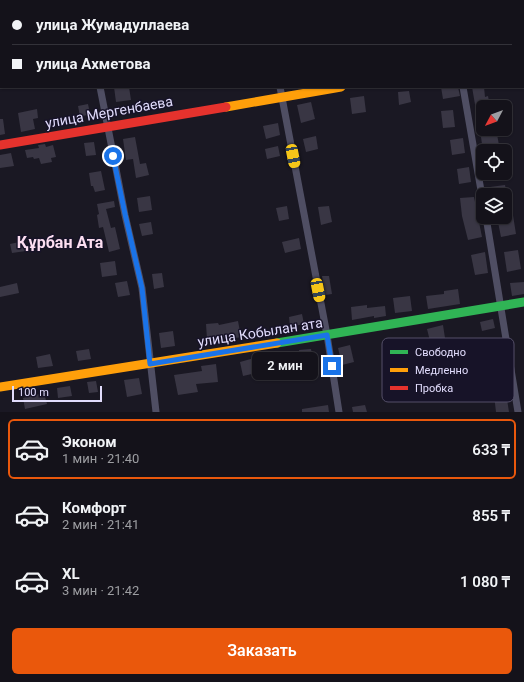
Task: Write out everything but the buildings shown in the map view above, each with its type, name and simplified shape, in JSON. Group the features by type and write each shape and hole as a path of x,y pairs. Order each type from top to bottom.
{"street":[{"path":"100,88 125,214 142,288 156,412"},
{"path":"280,88 327,335 339,412"},
{"name":"улица Мергенбаева","path":"0,145 335,88"},
{"path":"463,88 481,188"},
{"path":"487,224 506,338"},
{"name":"улица Кобылан ата","path":"0,387 150,364 524,302"},
{"path":"514,387 518,412"}],"traffic: fast":[{"path":"277,343 524,302"}],"traffic: slow":[{"path":"226,107 335,88"},
{"path":"0,387 277,343"}],"traffic: jam":[{"path":"0,145 226,107"}],"district":[{"name":"Құрбан Ата","path":"60,242"}],"route":[{"path":"113,156 142,288 150,364 327,335 332,366"}]}
